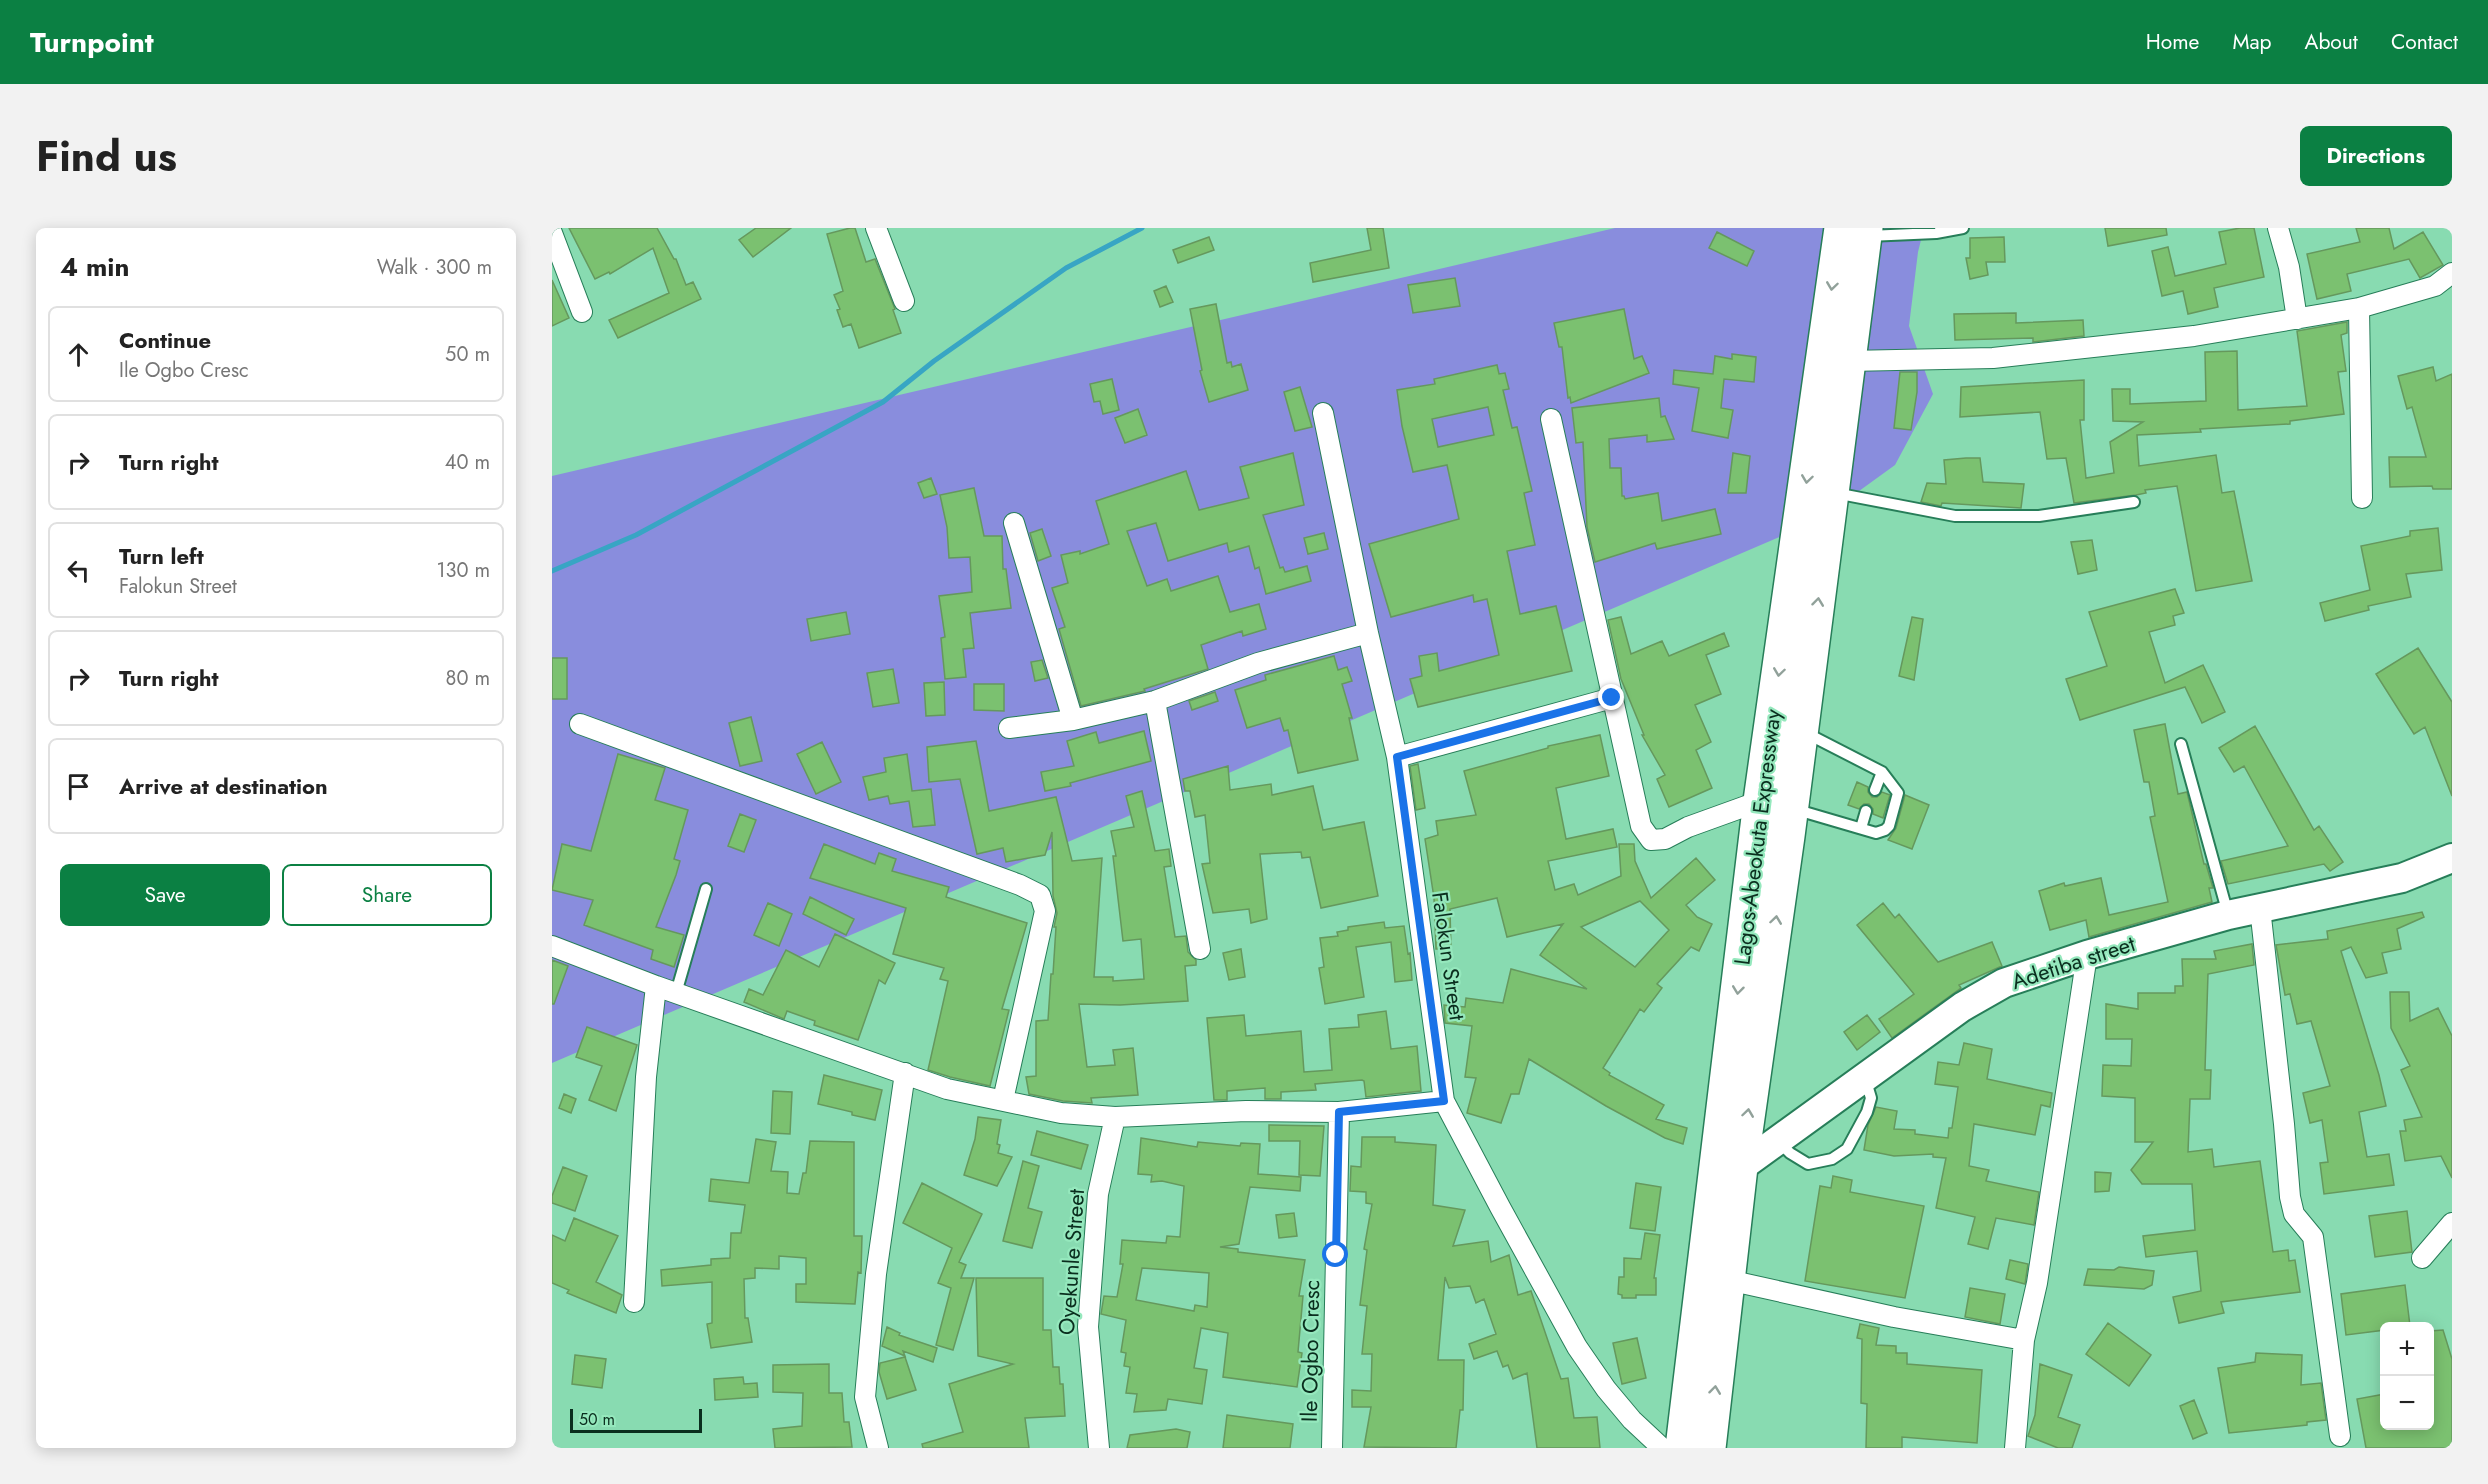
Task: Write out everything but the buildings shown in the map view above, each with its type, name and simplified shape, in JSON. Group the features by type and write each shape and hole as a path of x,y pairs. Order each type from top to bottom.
{"highway":[{"name":"Lagos-Abeokuta Expressway","path":"1708,1448 1741,1167 1775,805 1801,731 1848,361 1857,231"},
{"name":"Lagos-Abeokuta Expressway","path":"1682,1448 1857,231"}],"street":[{"path":"876,228 904,301"},
{"path":"2278,228 2289,267 2297,319"},
{"path":"552,233 582,312"},
{"path":"1848,361 1993,358 2194,336 2359,308 2435,286 2452,273"},
{"path":"2359,308 2362,498"},
{"name":"Falokun Street","path":"1323,413 1368,633 1397,757 1444,1101 1577,1347 1606,1389 1632,1420 1662,1448"},
{"path":"1551,419 1641,826 1652,840 1665,839 1688,827 1775,805"},
{"path":"1014,523 1073,720"},
{"path":"1009,728 1073,720 1155,701 1258,663 1368,633"},
{"path":"1397,757 1612,698"},
{"path":"1155,701 1200,949"},
{"path":"579,724 987,872 1040,895 1045,911 1003,1100"},
{"name":"Adetiba street","path":"1741,1167 1962,1007 2004,982 2087,955 2228,915 2402,878 2452,858"},
{"path":"2260,908 2290,1197 2294,1214 2313,1238 2340,1436"},
{"path":"552,946 656,986 947,1089 1061,1113 1115,1117 1246,1111 1339,1112 1444,1101"},
{"path":"2015,1448 2024,1340 2037,1283 2087,955"},
{"path":"634,1302 646,1077 656,986"},
{"path":"878,1448 865,1397 876,1274 905,1073"},
{"name":"Ile Ogbo Cresc","path":"1332,1448 1339,1112"},
{"name":"Oyekunle Street","path":"1099,1448 1088,1327 1098,1194 1115,1117"},
{"path":"2422,1258 2452,1223"},
{"path":"1728,1280 1894,1317 2024,1340"}],"lane":[{"path":"1857,231 1936,233 1963,228"},
{"path":"1832,493 1955,516 2039,516 2134,502"},
{"path":"1775,805 1876,833 1889,826 1898,793 1882,772 1801,731"},
{"path":"2181,744 2228,915"},
{"path":"1875,790 1882,772"},
{"path":"1861,828 1866,811"},
{"path":"676,993 706,889"},
{"path":"1777,1141 1790,1153 1808,1164 1832,1159 1848,1149 1868,1112 1871,1098 1864,1076"}],"shaded area":[{"path":"1615,228 1924,228 1918,252 1909,326 1933,394 1895,465 1819,520 552,1063 552,476"}],"waterway":[{"path":"552,571 636,535 883,402 934,361 1066,268 1142,228"}],"route":[{"path":"1336,1255 1339,1112 1444,1101 1397,757 1612,698"}]}
